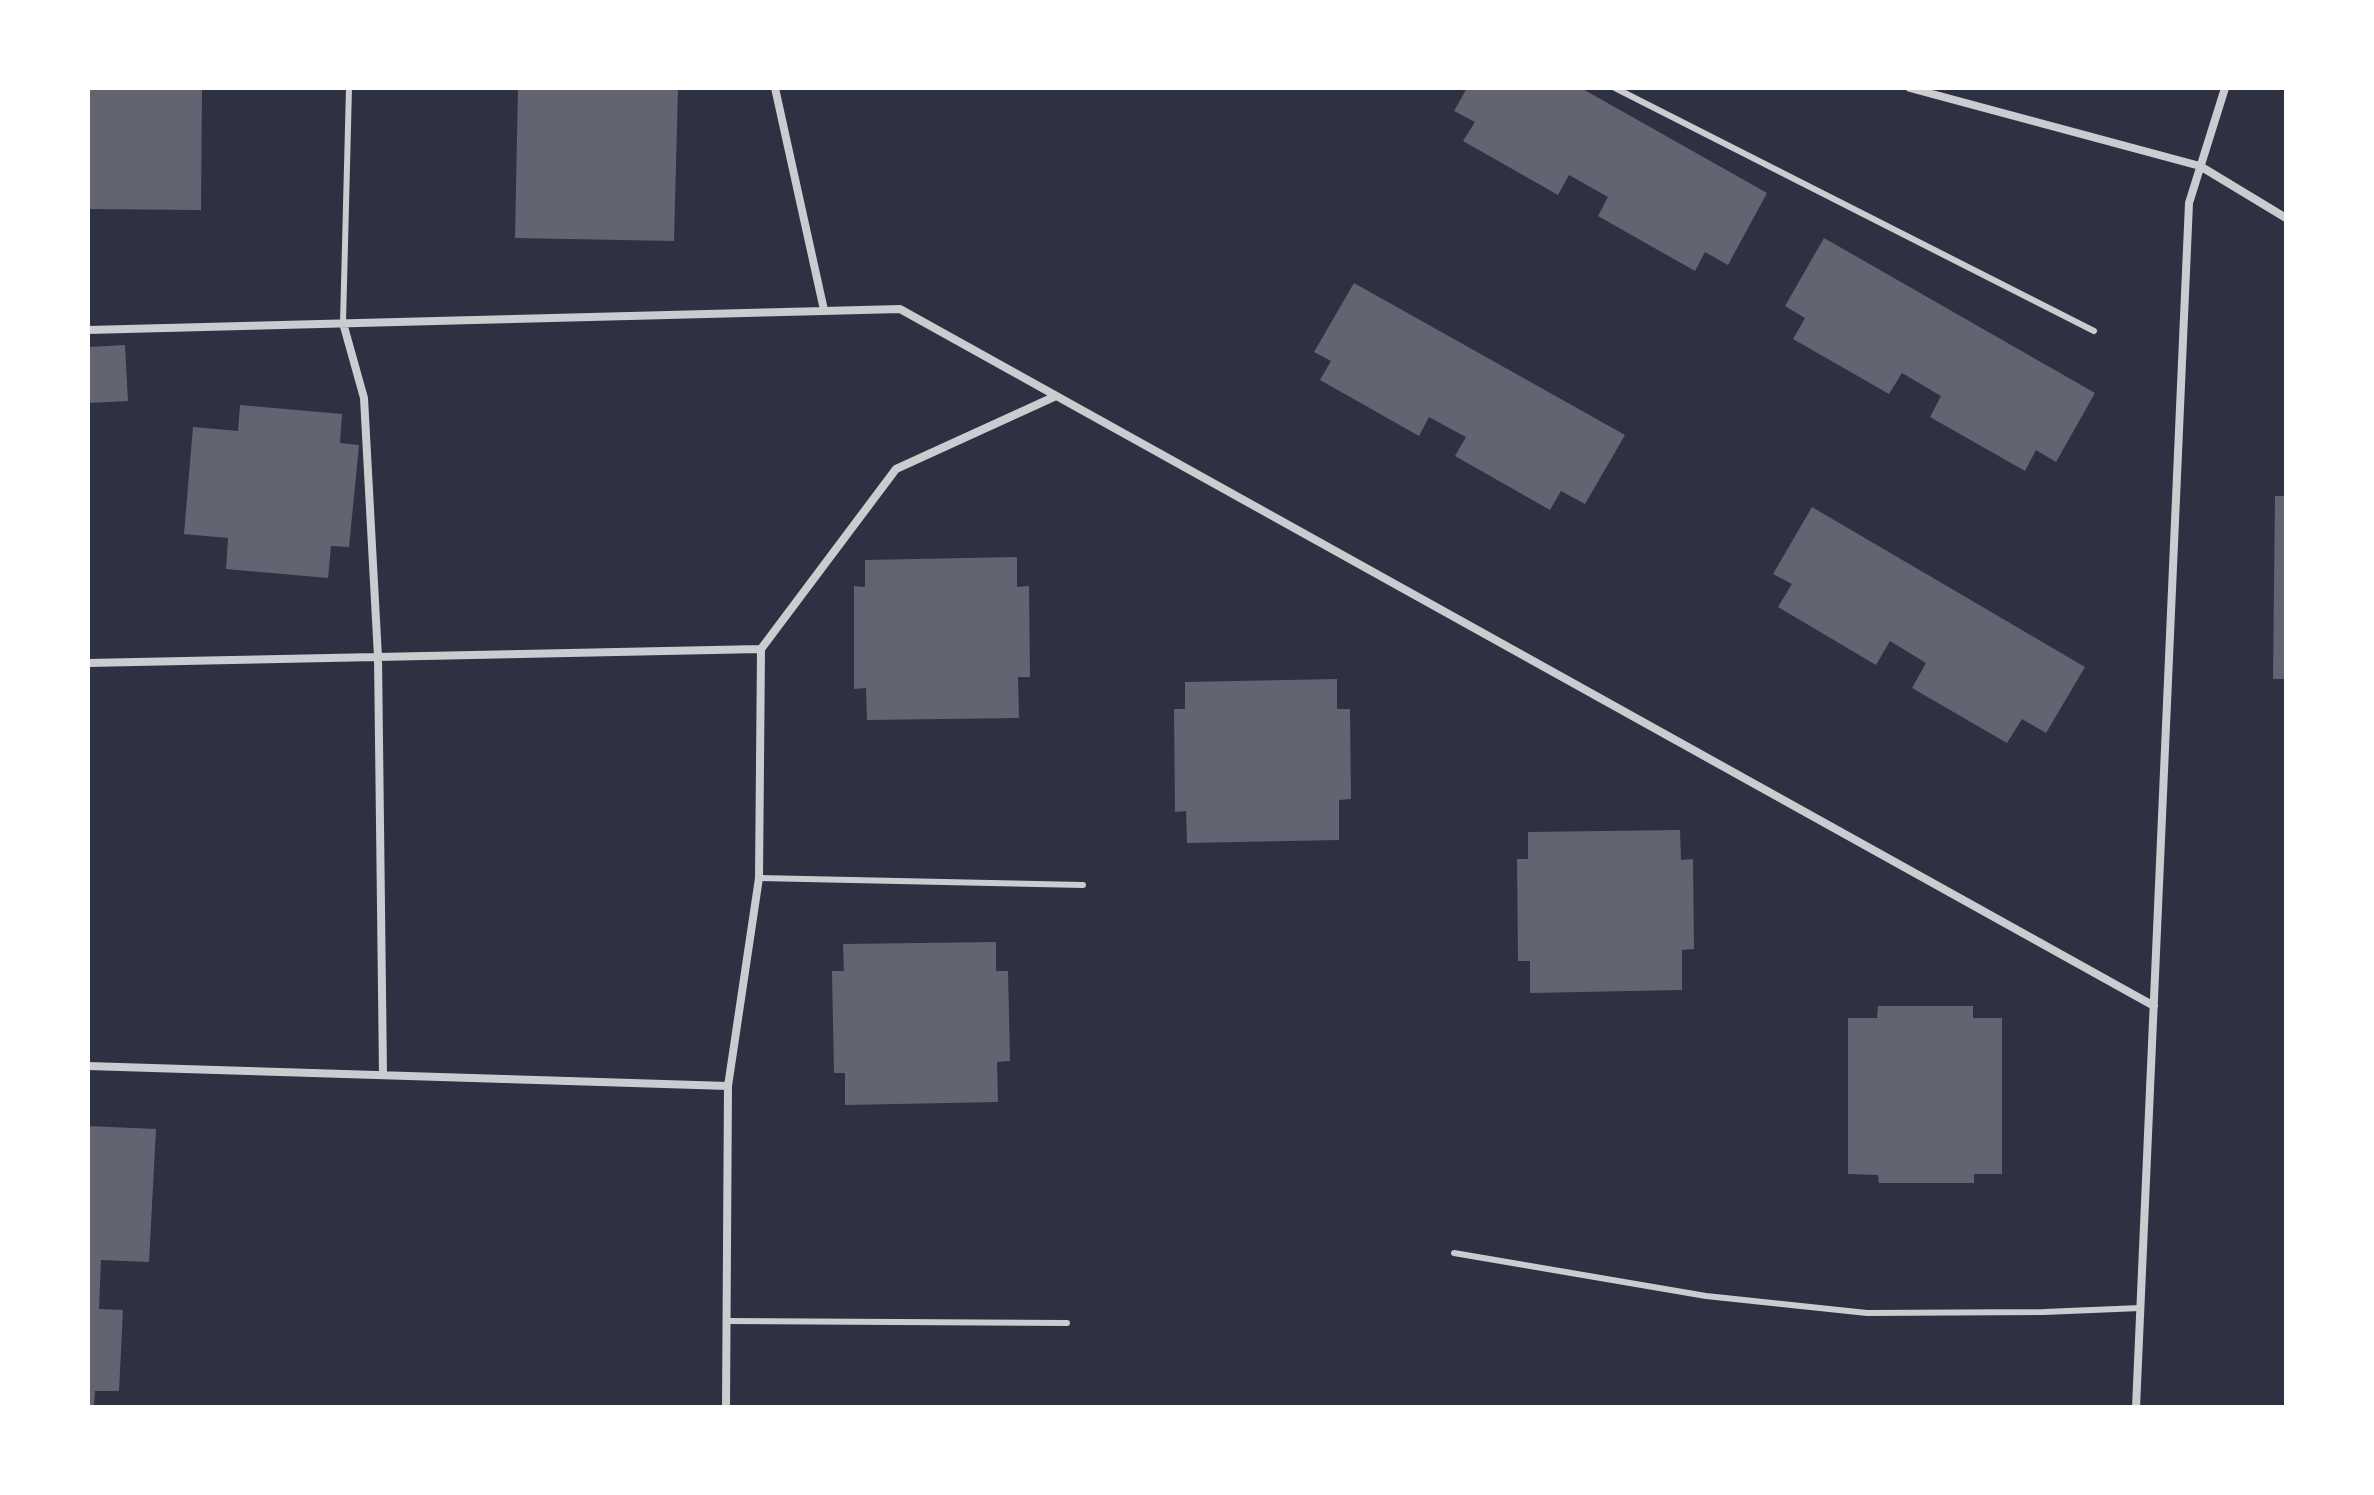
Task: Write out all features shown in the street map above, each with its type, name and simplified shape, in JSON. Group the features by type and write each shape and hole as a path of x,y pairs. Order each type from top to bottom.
{"street":[{"path":"775,88 824,310"},
{"path":"1910,88 2200,166 2286,218"},
{"path":"2136,1407 2189,203 2225,88"},
{"path":"88,330 900,309 2154,1006"},
{"path":"343,323 364,398 378,657 383,1074"},
{"path":"726,1407 728,1086 759,878 761,649 896,469 1056,396"},
{"path":"88,663 761,649"},
{"path":"88,1066 728,1086"}],"lane":[{"path":"343,323 349,88"},
{"path":"1615,88 2094,331"},
{"path":"759,878 1083,885"},
{"path":"1454,1253 1706,1296 1867,1313 2140,1308"},
{"path":"727,1321 1067,1323"}],"building":[{"path":"88,88 202,88 201,210 88,209"},
{"path":"518,88 678,88 674,241 515,238"},
{"path":"1467,88 1581,88 1767,193 1728,265 1705,252 1695,271 1598,216 1608,197 1569,175 1558,195 1463,141 1475,122 1454,111"},
{"path":"1824,238 2095,393 2056,462 2036,450 2025,471 1930,417 1941,396 1902,373 1889,394 1793,339 1805,318 1785,306"},
{"path":"1354,283 1625,435 1585,504 1561,491 1550,510 1455,456 1466,437 1429,417 1419,436 1320,380 1331,361 1314,352"},
{"path":"125,345 128,401 88,403 88,347"},
{"path":"240,405 342,414 340,443 359,445 349,547 331,546 328,578 226,569 228,538 184,534 193,427 238,431"},
{"path":"2275,496 2286,496 2286,679 2273,679"},
{"path":"1812,507 2085,667 2046,733 2022,719 2007,743 1912,688 1926,663 1890,641 1876,665 1778,607 1792,584 1773,574"},
{"path":"1017,557 1017,587 1029,586 1030,677 1018,677 1019,718 867,720 866,688 854,689 854,586 865,587 865,560"},
{"path":"1337,679 1337,709 1350,709 1351,799 1339,800 1339,840 1187,843 1186,811 1175,812 1174,709 1185,709 1185,682"},
{"path":"1680,830 1681,860 1693,859 1694,949 1682,950 1682,990 1530,993 1530,961 1518,961 1517,859 1528,859 1528,832"},
{"path":"996,942 996,971 1008,971 1010,1061 997,1062 998,1102 845,1105 845,1073 834,1073 832,971 844,971 843,944"},
{"path":"1878,1006 1973,1006 1973,1018 2002,1018 2002,1174 1974,1174 1974,1183 1879,1183 1878,1175 1848,1174 1848,1018 1877,1018"},
{"path":"88,1126 156,1129 149,1262 101,1260 99,1309 123,1310 119,1391 95,1391 94,1407 88,1407"}]}
